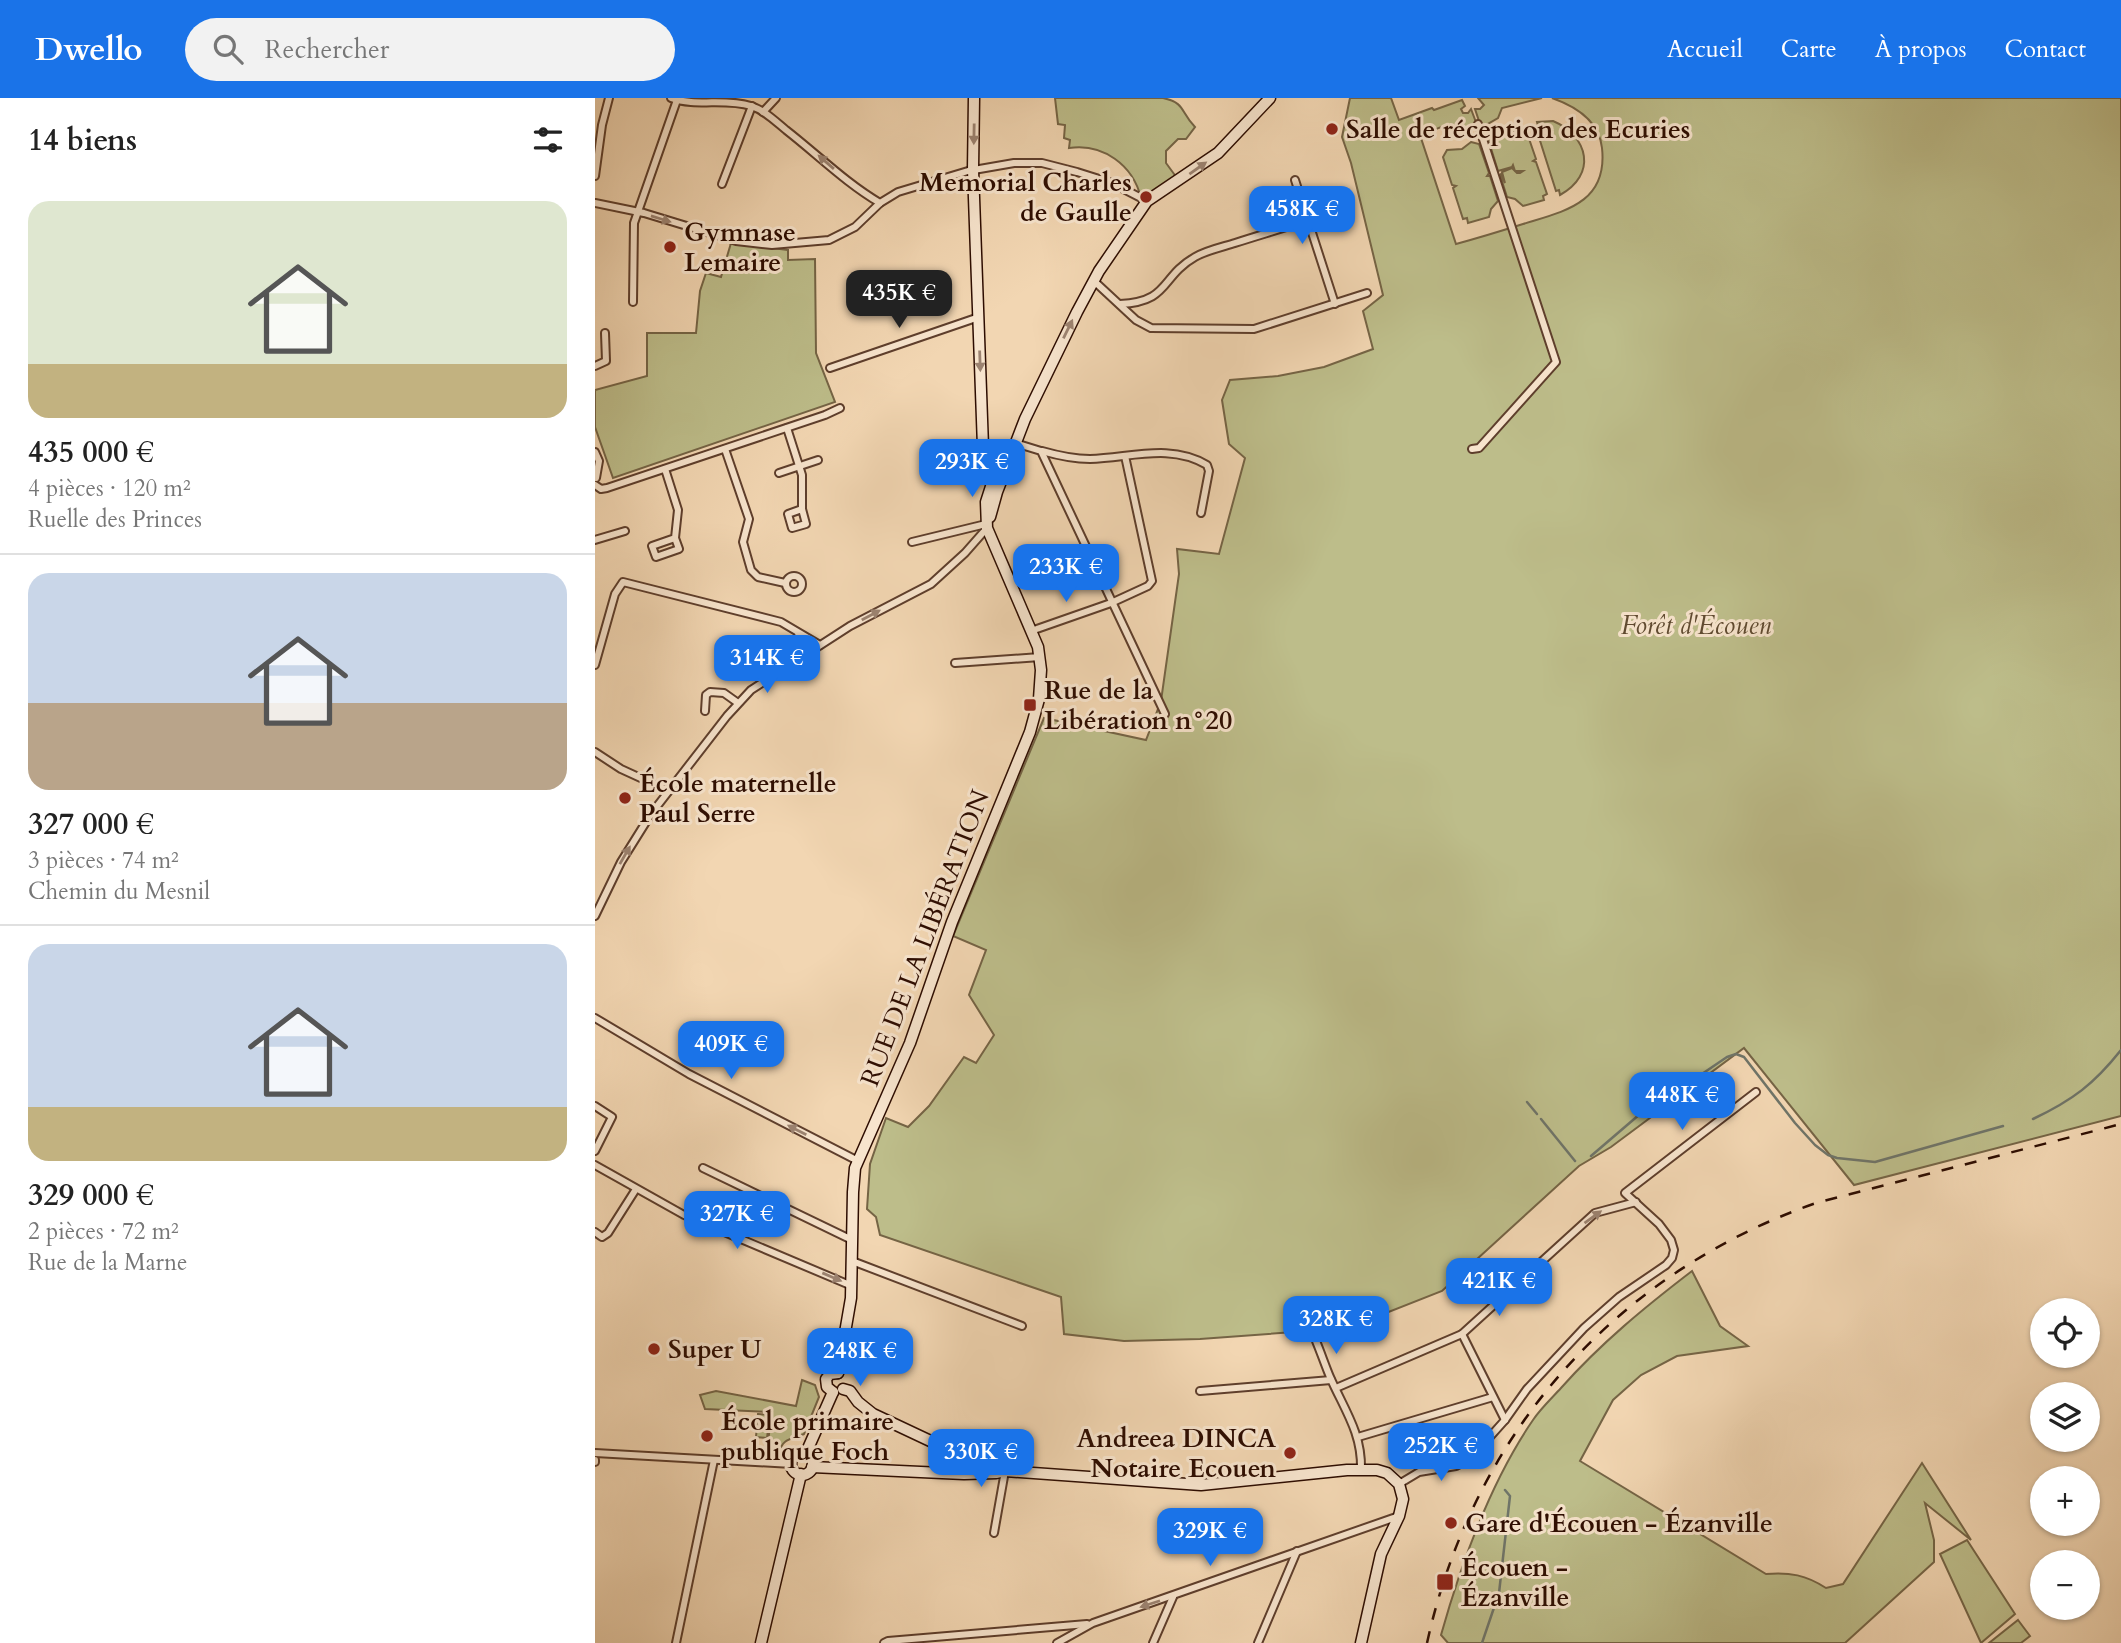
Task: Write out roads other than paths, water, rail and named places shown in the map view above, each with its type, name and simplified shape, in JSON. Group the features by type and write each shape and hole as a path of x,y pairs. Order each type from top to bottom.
{"main road":[{"path":"974,98 973,170 983,447 993,463 996,475 986,502 987,526"},
{"path":"987,526 1015,443 1094,281 1147,201 1218,153 1270,98"},
{"name":"RUE DE LA LIBÉRATION","path":"838,1373 852,1286 853,1192 858,1161 910,1043 952,922 1030,732 1041,687 1040,657 987,526"},
{"path":"806,1453 838,1390 845,1380 838,1373 830,1374 826,1379 827,1387 838,1390 851,1391 858,1402 873,1414 975,1462 1005,1471 1201,1485 1361,1469 1383,1471 1399,1484 1403,1499 1399,1516 1381,1554 1361,1643"},
{"path":"806,1453 796,1455 792,1464 793,1470 801,1474 807,1473 813,1467 878,1472 996,1474 1005,1471"},
{"path":"806,1453 812,1459 813,1467"},
{"path":"956,1473 975,1462"},
{"path":"761,1643 801,1474"}],"street":[{"path":"595,176 602,125 609,98"},
{"path":"763,112 776,98"},
{"path":"632,302 636,212 674,99 737,102 752,106 763,112 859,192 880,203"},
{"path":"722,184 752,106"},
{"path":"1472,449 1479,448 1556,362 1478,124"},
{"path":"595,203 736,241 786,245 820,243 836,237 855,227 880,203 910,188 973,170 1014,163 1042,163 1112,183 1147,201"},
{"path":"1295,180 1335,304"},
{"path":"1120,304 1140,303 1154,296 1166,286 1176,271 1195,257 1308,220"},
{"path":"1094,281 1136,320 1151,328 1216,331 1254,329 1367,293"},
{"path":"829,368 979,317"},
{"path":"595,366 606,361 605,332"},
{"path":"595,452 599,461 595,479 601,489 607,488 840,408"},
{"path":"787,428 804,483 802,509"},
{"path":"1015,443 1041,451 1087,459 1161,452 1193,457 1207,465 1208,478 1201,513"},
{"path":"725,449 748,519 743,542 751,570 758,577 785,583"},
{"path":"1041,451 1164,714"},
{"path":"1031,631 1111,603 1148,586 1152,581 1125,456"},
{"path":"779,473 818,460"},
{"path":"993,463 1009,460"},
{"path":"665,469 678,510 675,538"},
{"path":"912,542 987,526"},
{"path":"595,916 621,862 669,791 738,703 759,684 850,626 931,584 965,553 987,526"},
{"path":"595,540 625,531"},
{"path":"595,665 615,594 623,582 781,622 820,645"},
{"path":"797,631 806,654"},
{"path":"955,663 1040,657"},
{"path":"705,711 706,695 710,692 724,693 738,703"},
{"path":"595,752 621,769 669,791"},
{"path":"595,1018 689,1074 858,1161"},
{"path":"1399,1484 1419,1472 1457,1466 1471,1458 1505,1420 1527,1389 1584,1328 1619,1297 1666,1265 1674,1254 1674,1246 1667,1232 1625,1193 1756,1092"},
{"path":"595,1106 612,1117 595,1151"},
{"path":"595,1164 684,1215 852,1286"},
{"path":"703,1168 852,1241"},
{"path":"595,1232 602,1237 608,1233 636,1189"},
{"path":"1336,1388 1462,1334 1595,1213 1636,1202"},
{"path":"852,1261 1022,1326"},
{"path":"1462,1334 1505,1420"},
{"path":"1316,1341 1358,1437 1362,1451 1361,1469"},
{"path":"1200,1391 1331,1380"},
{"path":"1358,1437 1493,1397"},
{"path":"595,1453 792,1464"},
{"path":"676,1643 714,1460"},
{"path":"994,1533 1005,1471"},
{"path":"1057,1643 1093,1623 1399,1516"},
{"path":"1258,1643 1297,1550"},
{"path":"1153,1643 1174,1596"},
{"path":"884,1643 888,1640 1093,1623"}],"waterway":[{"path":"2033,1119 2082,1090 2121,1050"},
{"path":"1591,1156 1654,1102 1659,1103 1727,1057 1736,1054 1744,1057 1815,1145 1837,1158 1875,1162 2003,1126"},
{"path":"1527,1102 1537,1114"},
{"path":"1541,1119 1575,1161"},
{"path":"1482,1643 1499,1593 1510,1496 1505,1490"}],"railway":[{"path":"1427,1643 1449,1567 1479,1496 1517,1431 1563,1371 1616,1318 1676,1272 1743,1234 1816,1203 2121,1124"}],"place":[{"name":"Salle de réception des Ecuries","path":"1332,129"},
{"name":"Memorial Charles de Gaulle","path":"1146,197"},
{"name":"Gymnase Lemaire","path":"670,247"},
{"name":"Rue de la Libération n°20","path":"1030,705"},
{"name":"École maternelle Paul Serre","path":"625,798"},
{"name":"Super U","path":"654,1349"},
{"name":"École primaire publique Foch","path":"707,1436"},
{"name":"Andreea DINCA Notaire Ecouen","path":"1290,1453"},
{"name":"Gare d'Écouen - Ézanville","path":"1451,1523"},
{"name":"Écouen - Ézanville","path":"1445,1582"}],"park label":[{"name":"Forêt d'Écouen","path":"1696,625"}]}
